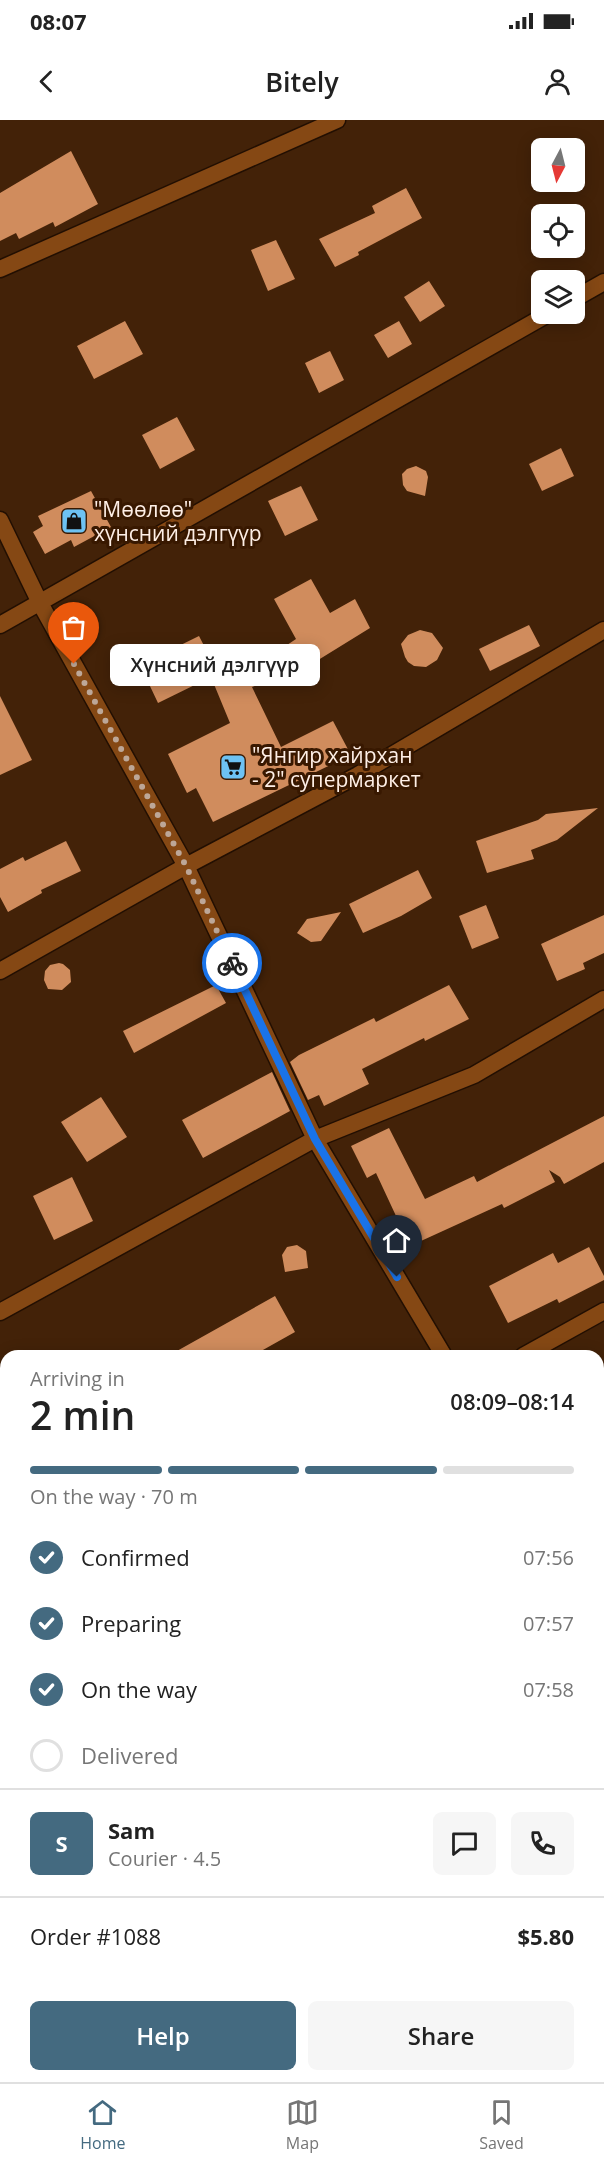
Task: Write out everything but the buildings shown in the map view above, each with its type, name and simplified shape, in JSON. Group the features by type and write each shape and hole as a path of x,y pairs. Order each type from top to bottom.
{"street":[{"path":"0,269 337,120"},
{"path":"585,293 604,282"},
{"path":"0,625 531,324"},
{"path":"0,520 40,603 186,866 315,1139 440,1350"},
{"path":"0,971 186,866 358,775 604,630"},
{"path":"0,1312 315,1139 474,1075 604,999"},
{"path":"534,1350 604,1311"}],"way so far":[{"path":"74,664 186,866 232,963"}],"place":[{"name":"\"Мөөлөө\" хүнсний дэлгүүр","path":"74,521"},
{"name":"Хүнсний дэлгүүр","path":"74,664"},
{"name":"\"Янгир хайрхан - 2\" супермаркет","path":"233,767"}],"route":[{"path":"232,963 315,1139 397,1277"}]}
